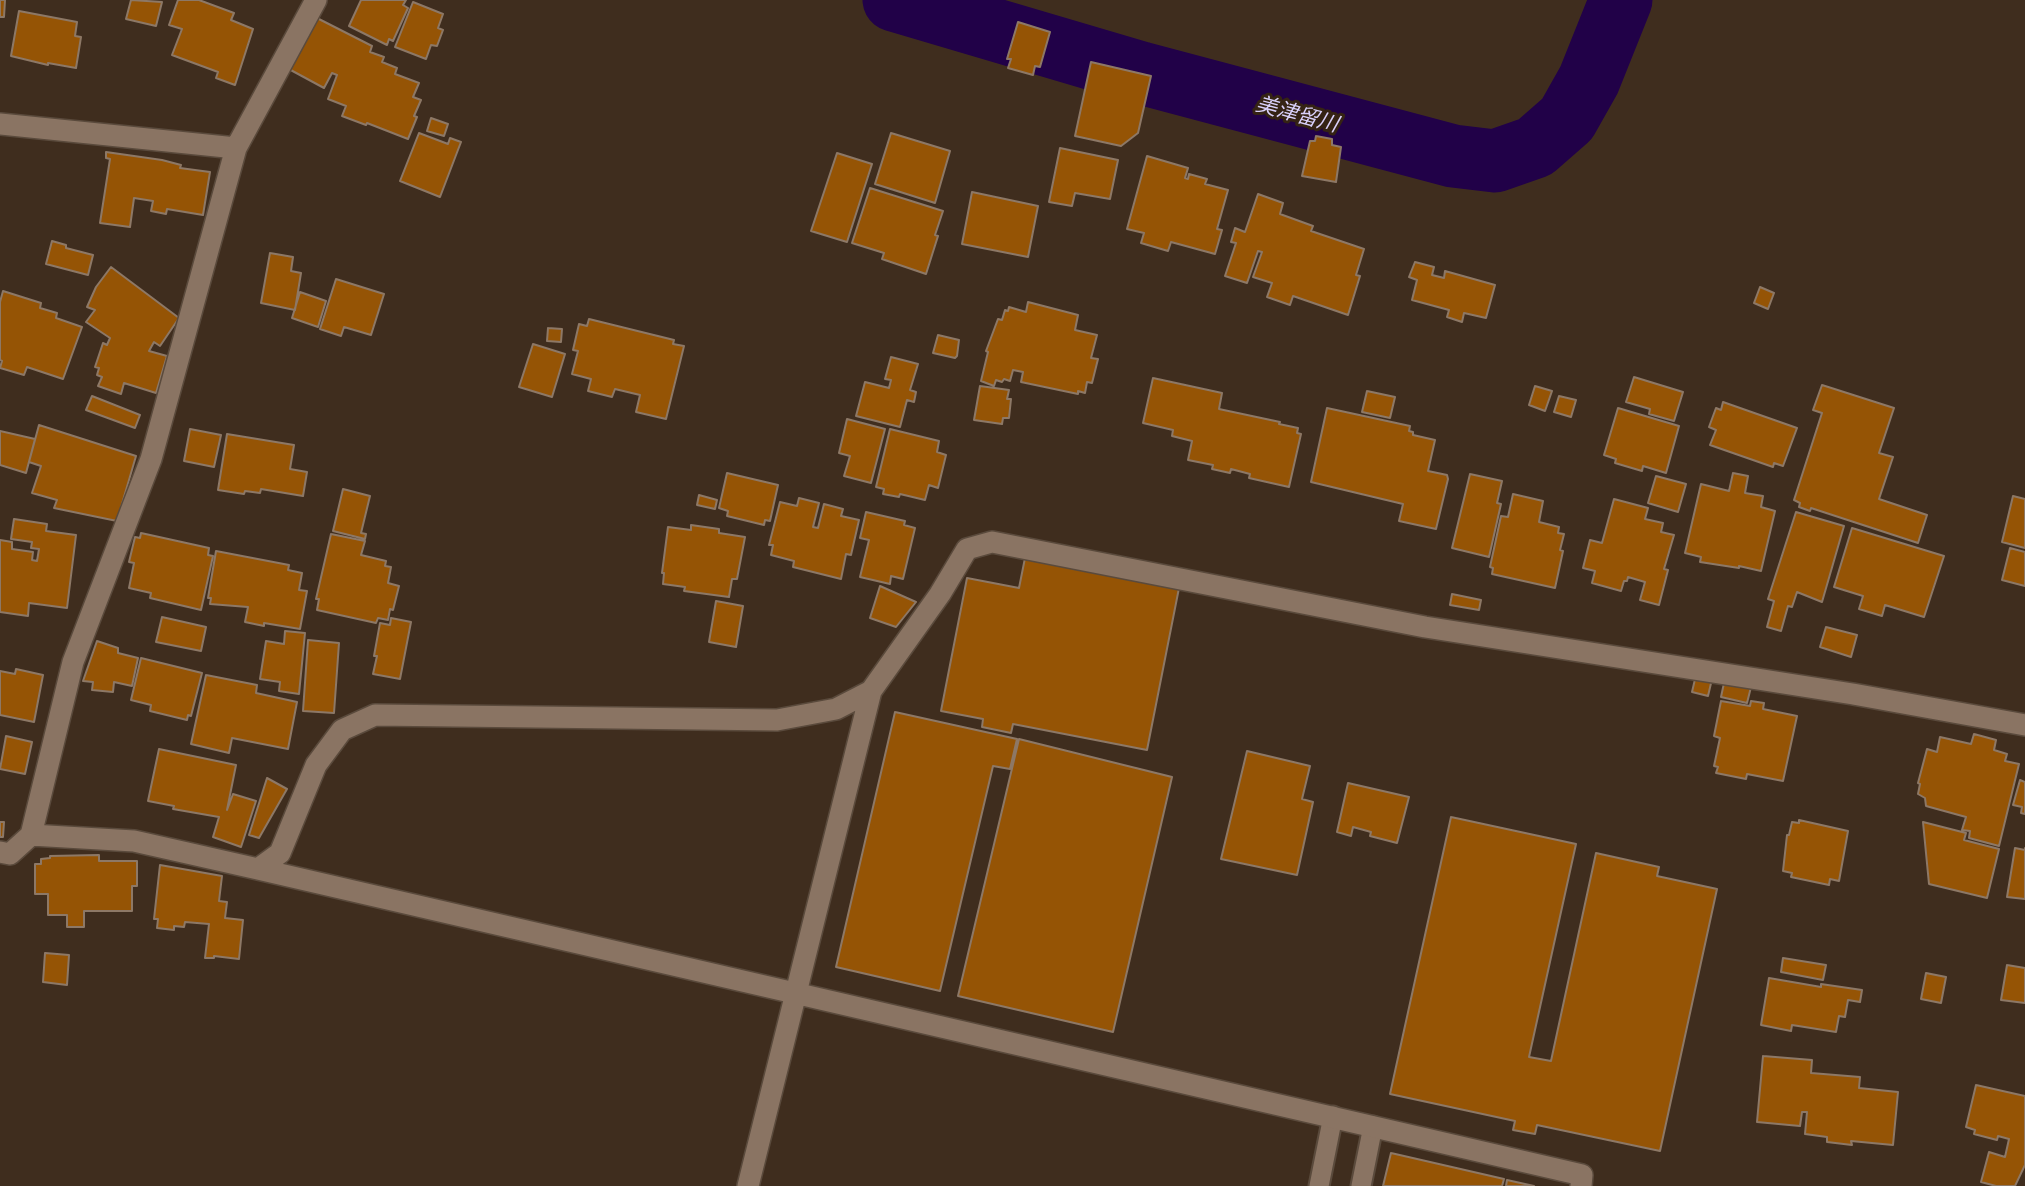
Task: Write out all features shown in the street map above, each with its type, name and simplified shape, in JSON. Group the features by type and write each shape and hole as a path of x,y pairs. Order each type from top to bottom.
{"street":[{"path":"0,852 10,853 31,835 73,662 151,459 236,148 316,0"},
{"path":"0,124 236,148"},
{"path":"748,1186 871,691 940,594 967,549 992,542 1425,627 1853,694 2025,725"},
{"path":"258,869 279,853 316,765 342,730 375,715 778,720 836,709 871,691"},
{"path":"31,835 134,841 258,869 1582,1175 1581,1186"}],"lane":[{"path":"1319,1186 1333,1116"},
{"path":"1361,1186 1373,1126"}],"building":[{"path":"0,0 5,0 4,17 0,17"},
{"path":"131,0 162,2 156,26 126,19"},
{"path":"178,0 199,0 234,13 231,20 253,29 235,85 216,78 218,72 172,55 182,29 169,25"},
{"path":"361,0 406,0 403,5 408,8 393,41 389,39 387,45 349,26"},
{"path":"413,2 443,14 438,28 443,30 437,46 431,45 426,59 395,47"},
{"path":"19,11 77,22 75,36 81,37 76,68 48,65 11,56"},
{"path":"315,17 372,46 370,52 384,57 382,62 397,68 395,74 419,83 413,97 421,100 408,139 342,116 346,106 328,99 337,75 332,73 324,88 287,68"},
{"path":"1018,22 1050,32 1040,67 1035,66 1033,75 1008,68 1011,59 1007,59"},
{"path":"1091,62 1151,76 1138,133 1121,146 1075,136"},
{"path":"431,118 448,124 444,136 427,131"},
{"path":"419,133 448,144 450,138 461,142 440,197 400,181"},
{"path":"891,133 950,151 935,203 875,184"},
{"path":"1316,136 1332,139 1332,145 1341,147 1336,182 1302,176 1310,141 1315,141"},
{"path":"1060,148 1118,160 1110,199 1075,193 1072,206 1049,202"},
{"path":"106,152 162,160 181,165 180,168 210,172 203,215 167,209 166,214 151,211 153,201 134,198 130,227 100,223 110,159 106,158"},
{"path":"837,153 872,164 847,242 811,231"},
{"path":"1147,156 1188,168 1185,178 1188,179 1189,174 1207,179 1205,184 1228,190 1217,229 1222,230 1215,254 1171,242 1168,251 1141,243 1144,233 1127,229"},
{"path":"870,188 943,211 926,274 882,259 884,253 852,243"},
{"path":"972,192 1038,206 1028,257 962,244"},
{"path":"1258,194 1283,203 1280,214 1313,226 1311,231 1364,249 1356,275 1360,276 1348,315 1293,296 1290,305 1267,297 1272,283 1253,277 1262,252 1258,251 1247,283 1225,276 1236,243 1231,242 1235,228 1245,232"},
{"path":"52,241 66,245 66,248 93,255 88,275 46,264"},
{"path":"270,253 293,257 291,271 301,273 295,310 261,303"},
{"path":"1415,262 1434,267 1432,275 1444,278 1445,271 1495,285 1486,318 1464,313 1462,322 1447,317 1449,310 1412,300 1417,280 1409,277"},
{"path":"111,267 179,318 160,346 154,342 149,351 167,356 156,393 124,383 121,394 98,386 102,377 97,375 99,368 95,367 103,343 107,345 110,338 86,322 95,310 87,307 96,287"},
{"path":"336,279 384,294 371,335 344,327 341,336 320,329"},
{"path":"1760,287 1774,293 1768,309 1754,303"},
{"path":"3,291 41,303 40,308 57,313 56,318 82,327 63,379 27,367 24,375 0,368 0,302"},
{"path":"300,292 326,301 318,327 292,318"},
{"path":"1028,302 1078,315 1075,330 1097,335 1091,358 1098,359 1092,383 1087,382 1085,393 1078,391 1078,394 1021,382 1023,372 1013,370 1010,381 996,380 994,386 981,381 988,352 986,351 998,319 1002,320 1009,307 1026,312"},
{"path":"589,319 674,340 673,344 684,346 666,419 636,412 640,395 615,389 612,397 588,391 591,379 572,374 578,351 573,350 579,324 587,326"},
{"path":"548,328 562,329 561,342 547,341"},
{"path":"938,335 959,340 955,358 933,353"},
{"path":"533,344 565,354 552,397 519,387"},
{"path":"891,357 918,364 910,390 916,392 914,402 907,400 900,427 856,416 865,382 889,388 891,380 885,379"},
{"path":"1634,377 1683,392 1674,421 1649,414 1650,409 1626,402"},
{"path":"1153,378 1222,393 1219,409 1298,428 1297,433 1301,434 1289,487 1249,478 1250,474 1231,469 1230,473 1212,469 1213,465 1188,460 1192,441 1172,436 1173,430 1143,423"},
{"path":"1822,385 1894,408 1879,453 1893,457 1879,499 1927,515 1918,543 1811,508 1810,511 1799,507 1800,503 1794,500 1822,413 1813,410"},
{"path":"980,386 1009,390 1009,418 1003,418 1002,424 974,420"},
{"path":"1535,386 1552,391 1545,411 1529,405"},
{"path":"1367,391 1395,397 1390,418 1362,412"},
{"path":"92,396 140,415 135,428 86,410"},
{"path":"1559,396 1576,400 1571,417 1554,412"},
{"path":"1723,402 1797,428 1783,466 1774,463 1773,467 1710,445 1716,430 1709,427 1716,408 1721,410"},
{"path":"1327,408 1410,426 1409,431 1413,432 1413,435 1435,440 1428,471 1447,475 1448,479 1436,529 1399,521 1403,504 1311,482"},
{"path":"1618,408 1679,426 1666,473 1643,466 1642,471 1615,463 1616,459 1604,455"},
{"path":"847,419 885,429 871,483 844,476 850,456 839,453"},
{"path":"39,425 136,456 117,521 54,508 57,500 32,493 41,466 29,462"},
{"path":"190,429 221,435 214,467 184,461"},
{"path":"890,429 939,441 937,452 946,455 938,488 929,485 925,500 900,494 899,497 883,494 884,489 876,487"},
{"path":"0,431 35,439 26,473 0,465"},
{"path":"227,434 294,445 290,469 307,472 303,496 261,489 260,493 245,491 244,494 218,490"},
{"path":"727,473 778,485 770,521 765,520 764,525 727,516 728,511 719,508"},
{"path":"1733,473 1748,476 1745,493 1763,496 1761,507 1775,511 1761,571 1700,562 1701,557 1685,553 1701,484 1729,491"},
{"path":"1470,474 1502,481 1497,503 1501,504 1489,557 1452,548"},
{"path":"1656,476 1686,484 1678,512 1648,503"},
{"path":"343,489 370,496 361,533 366,534 365,539 333,531"},
{"path":"1513,494 1543,501 1539,522 1559,527 1558,533 1564,534 1555,588 1492,574 1493,568 1490,567 1501,516 1508,517"},
{"path":"699,495 717,500 715,509 697,505"},
{"path":"2013,496 2025,499 2025,548 2002,542"},
{"path":"799,498 819,503 813,527 818,528 824,504 843,509 841,516 859,520 851,555 846,554 841,579 793,567 794,561 771,555 773,545 769,545 780,502 797,506"},
{"path":"1614,499 1648,508 1645,519 1663,523 1661,532 1674,535 1664,569 1668,570 1659,605 1640,600 1645,582 1628,577 1621,591 1592,583 1595,571 1583,568 1590,540 1602,543"},
{"path":"866,512 905,521 904,525 915,528 903,579 891,576 890,584 860,577 869,540 860,538"},
{"path":"1796,512 1844,526 1822,602 1797,592 1792,607 1788,606 1781,631 1767,627 1774,601 1768,599"},
{"path":"14,519 47,524 46,531 76,535 67,608 29,603 28,616 0,612 0,540 12,542 12,549 33,552 32,560 37,561 39,549 31,548 32,542 11,539"},
{"path":"691,525 719,529 719,533 745,537 737,579 732,579 729,597 684,591 685,587 663,584 668,527 691,530"},
{"path":"1852,528 1944,556 1924,617 1885,605 1882,616 1859,609 1863,596 1834,587"},
{"path":"141,533 209,548 208,555 213,556 201,610 150,598 151,593 129,588 134,563 129,562 135,537 140,538"},
{"path":"331,534 365,541 361,555 386,561 385,566 391,567 388,583 399,586 388,620 378,618 376,623 317,610 319,599 316,599"},
{"path":"2010,548 2025,552 2025,586 2002,580"},
{"path":"216,551 289,565 288,570 302,573 299,590 307,591 300,629 245,622 248,607 210,604 211,598 208,598"},
{"path":"1025,558 1179,588 1147,750 1013,724 1011,733 982,727 983,719 941,711 967,578 1019,588"},
{"path":"880,586 916,602 896,627 870,618"},
{"path":"1452,594 1481,600 1479,610 1450,605"},
{"path":"716,601 743,606 736,647 709,642"},
{"path":"162,617 206,627 201,651 156,642"},
{"path":"391,618 411,622 400,679 373,674 380,623 390,625"},
{"path":"1826,627 1857,635 1851,657 1820,647"},
{"path":"285,631 305,633 299,694 279,691 280,682 260,679 266,641 284,644"},
{"path":"308,640 339,643 334,713 303,711"},
{"path":"97,641 118,648 118,653 138,658 132,686 114,682 113,692 92,690 93,682 83,681"},
{"path":"141,658 202,673 191,716 188,715 187,720 150,711 151,705 131,700"},
{"path":"16,669 43,675 34,722 0,715 0,671 15,674"},
{"path":"1727,669 1754,675 1747,703 1721,697"},
{"path":"206,675 257,685 256,693 297,702 288,749 232,738 229,753 191,744"},
{"path":"1696,675 1712,679 1708,696 1692,692"},
{"path":"1721,701 1750,706 1751,701 1764,703 1763,709 1797,716 1783,781 1747,774 1746,779 1716,773 1718,767 1714,766 1720,738 1714,736"},
{"path":"895,712 1017,739 1010,769 993,766 940,991 836,967"},
{"path":"1974,734 1996,740 1994,750 2007,754 2005,761 2019,764 1999,846 1969,838 1970,831 1962,830 1966,817 1926,806 1925,798 1918,794 1918,783 1927,749 1937,752 1940,737 1971,744"},
{"path":"6,736 32,742 25,774 0,769"},
{"path":"1019,739 1172,777 1113,1032 958,996"},
{"path":"159,749 236,765 227,810 233,794 256,801 241,847 213,837 219,817 173,809 174,806 148,801"},
{"path":"1247,751 1310,766 1302,799 1313,802 1297,875 1221,859"},
{"path":"267,778 287,789 259,838 249,835"},
{"path":"2020,780 2025,782 2025,814 2021,813 2022,807 2013,805"},
{"path":"1348,783 1409,797 1397,843 1370,836 1371,832 1353,827 1351,836 1337,832"},
{"path":"1451,817 1576,844 1529,1057 1551,1061 1596,853 1659,867 1657,876 1717,889 1660,1151 1537,1125 1535,1134 1513,1130 1515,1121 1390,1094"},
{"path":"1799,820 1848,831 1839,881 1830,879 1829,885 1791,877 1792,873 1783,871 1787,835 1792,822 1799,823"},
{"path":"0,822 4,822 3,837 0,837"},
{"path":"1923,822 1966,833 1964,840 1999,849 1987,898 1929,884"},
{"path":"2015,848 2025,850 2025,899 2007,897"},
{"path":"99,855 99,861 137,861 137,886 132,886 132,911 84,911 84,927 67,927 67,915 48,915 48,894 35,894 35,864 41,864 41,859 50,856"},
{"path":"160,865 222,876 219,901 227,902 225,918 243,920 239,959 214,956 205,958 209,924 185,922 184,927 174,926 174,930 157,928 158,919 154,919"},
{"path":"45,953 69,955 67,985 43,982"},
{"path":"1783,958 1826,965 1823,980 1781,972"},
{"path":"2007,965 2025,968 2025,1003 2001,1000"},
{"path":"1926,973 1946,977 1941,1003 1921,999"},
{"path":"1769,978 1821,987 1821,984 1862,990 1860,1002 1848,1000 1845,1017 1839,1016 1836,1032 1792,1025 1791,1031 1761,1025"},
{"path":"1763,1056 1812,1060 1811,1073 1860,1077 1859,1088 1898,1092 1893,1145 1827,1142 1827,1137 1805,1134 1807,1112 1802,1112 1800,1126 1757,1122"},
{"path":"1976,1085 2025,1096 2025,1165 2015,1186 1996,1186 1981,1182 1989,1152 2005,1157 2009,1139 1998,1136 1997,1140 1974,1134 1975,1130 1966,1127"},
{"path":"1391,1153 1504,1179 1502,1186 1383,1186"},
{"path":"1507,1180 1534,1186 1506,1186"}],"waterway":[{"name":"美津留川","path":"894,0 1141,73 1453,156 1495,161 1535,147 1567,119 1589,80 1621,0"}]}
